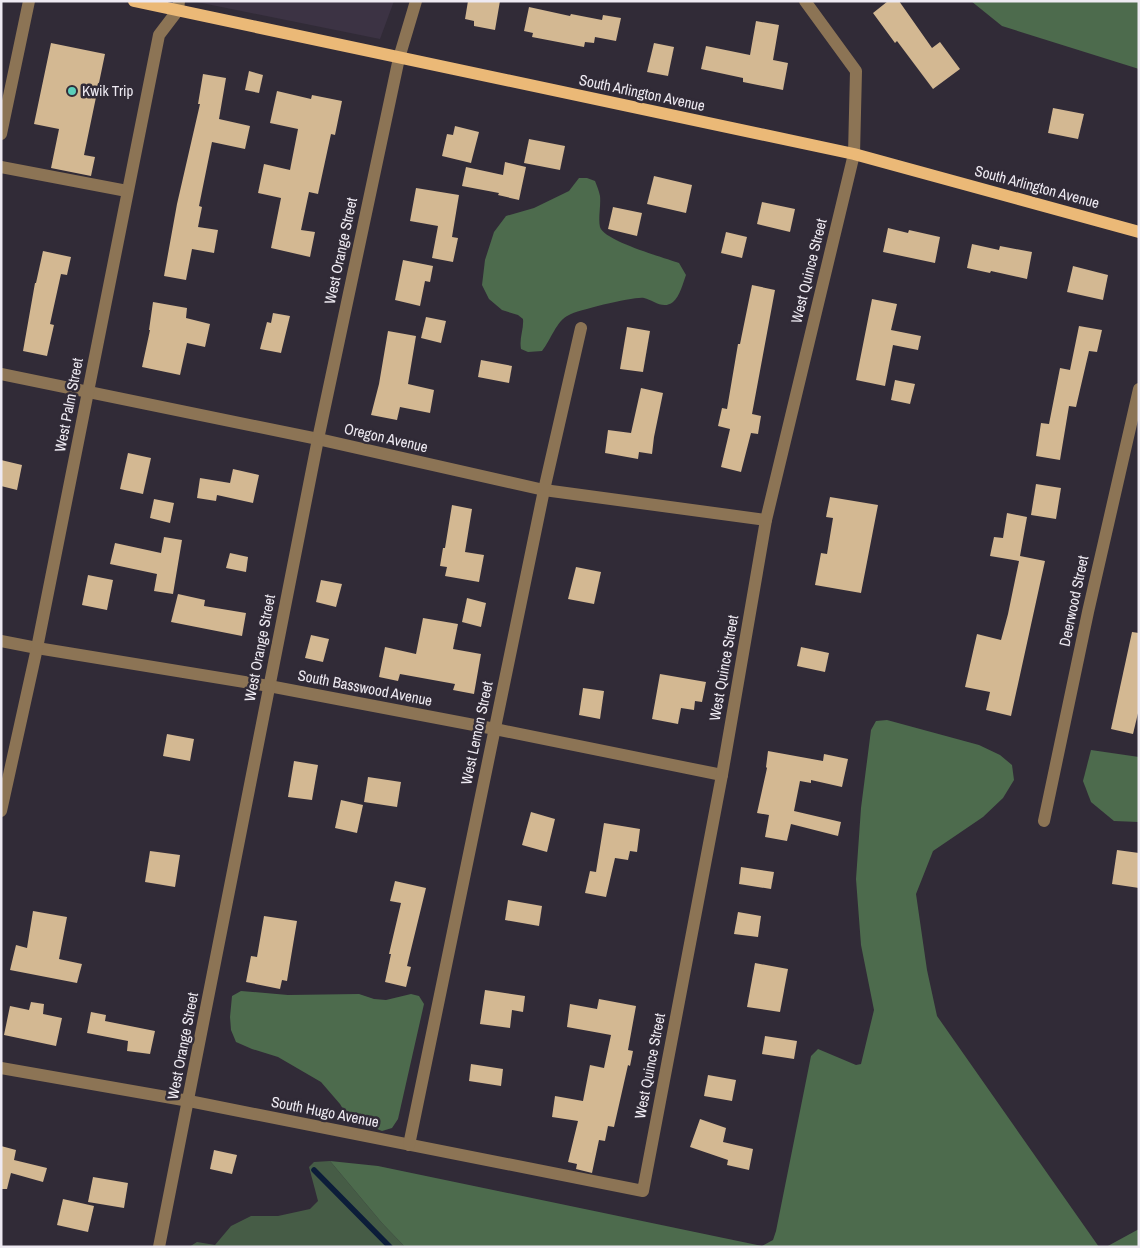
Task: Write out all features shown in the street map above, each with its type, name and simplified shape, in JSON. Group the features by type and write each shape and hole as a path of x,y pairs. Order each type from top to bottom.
{"main road":[{"name":"South Arlington Avenue","path":"134,1 178,6 399,58 854,154 1139,232"}],"street":[{"path":"1,134 29,1"},
{"name":"West Orange Street","path":"159,1247 318,439 399,58 416,1"},
{"name":"West Quince Street","path":"643,1191 722,775 766,520 854,154 856,71 805,1"},
{"name":"West Palm Street","path":"1,811 4,786 37,648 89,393 159,35 178,6"},
{"path":"1,167 127,191"},
{"name":"West Lemon Street","path":"409,1145 544,490 581,328"},
{"name":"Oregon Avenue","path":"1,374 318,439 544,490 766,520"},
{"name":"Deerwood Street","path":"1044,821 1088,612 1139,389"},
{"name":"South Basswood Avenue","path":"1,641 269,686 722,775"},
{"name":"South Hugo Avenue","path":"1,1068 189,1101 643,1191"}],"shaded area":[{"path":"192,1 394,1 380,39"}],"green space":[{"path":"971,1 1139,1 1139,69 1002,26"},
{"path":"579,178 595,181 600,196 600,227 604,232 623,243 679,263 686,275 678,296 669,304 662,305 639,298 574,313 564,318 557,326 542,351 528,352 521,349 523,319 518,315 502,310 489,299 482,285 485,260 494,232 506,216 534,208 569,191"},
{"path":"887,720 979,745 1000,755 1012,765 1014,780 1003,798 983,817 933,851 916,894 927,970 937,1016 1099,1247 405,1247 382,1223 330,1161 378,1166 762,1246 773,1240 811,1056 818,1049 856,1065 861,1064 874,1010 861,945 856,879 861,808 871,730 876,721"},
{"path":"1091,750 1139,757 1139,822 1114,821 1091,802 1083,781"},
{"path":"241,991 288,995 359,994 374,999 386,1000 411,994 419,996 424,1004 398,1119 392,1128 382,1131 360,1122 346,1114 321,1082 278,1057 236,1042 231,1030 232,996"},
{"path":"330,1161 382,1223 405,1247 189,1247 197,1242 215,1245 231,1226 251,1216 278,1216 310,1209 318,1201 309,1167 314,1162"},
{"path":"1139,1229 1139,1247 1106,1247"}],"building":[{"path":"468,1 500,1 495,30 474,26 474,21 465,19"},
{"path":"888,1 899,1 932,48 940,42 960,69 933,89 873,13"},
{"path":"529,7 570,16 571,14 602,20 603,15 621,18 616,41 595,37 594,43 585,42 584,47 532,37 533,33 524,31"},
{"path":"756,21 779,25 773,60 788,63 783,90 743,82 743,78 701,69 706,46 750,55"},
{"path":"51,43 105,54 84,155 95,157 91,176 51,168 59,129 34,124"},
{"path":"654,43 674,47 668,76 647,72"},
{"path":"249,71 263,75 259,93 245,90"},
{"path":"203,74 226,78 219,119 250,126 245,149 212,142 199,206 202,207 198,227 218,230 214,253 192,249 186,280 164,276 177,204 200,104 198,104"},
{"path":"277,91 311,99 312,95 342,101 335,135 331,134 318,194 309,192 301,230 315,232 310,257 271,248 281,198 258,193 264,164 290,170 298,129 270,123"},
{"path":"1053,108 1084,114 1078,139 1048,133"},
{"path":"455,126 479,132 471,163 442,156 447,134 453,135"},
{"path":"529,139 565,146 560,170 524,163"},
{"path":"505,162 526,167 519,200 498,195 499,193 462,186 466,167 503,175"},
{"path":"654,176 692,185 686,213 647,204"},
{"path":"416,188 459,195 452,237 458,238 453,262 432,258 438,226 410,221"},
{"path":"762,202 795,209 790,232 757,224"},
{"path":"613,207 642,213 637,236 608,229"},
{"path":"888,228 908,233 909,230 940,237 935,263 883,252"},
{"path":"726,232 747,237 742,258 721,253"},
{"path":"972,244 999,250 1000,246 1032,252 1027,279 967,268"},
{"path":"43,251 71,257 67,275 61,274 50,324 54,325 47,356 23,351 35,283"},
{"path":"403,260 433,266 430,282 425,281 420,306 395,300"},
{"path":"1073,266 1108,275 1103,300 1067,292"},
{"path":"752,285 775,290 752,414 761,416 758,434 751,433 741,472 721,467 730,429 718,426 722,408 727,409 738,344 740,344"},
{"path":"872,299 897,304 891,330 921,336 918,350 893,345 885,386 856,380"},
{"path":"153,302 187,308 186,318 210,324 205,347 187,343 180,375 142,367 150,330"},
{"path":"273,313 290,316 281,353 260,349 267,322 271,323"},
{"path":"426,317 446,321 441,343 421,338"},
{"path":"1079,326 1102,330 1097,352 1089,351 1076,407 1069,406 1060,460 1036,456 1041,423 1049,424 1060,368 1070,370"},
{"path":"627,327 650,331 643,372 620,369"},
{"path":"388,331 416,336 408,384 434,390 430,413 400,407 397,420 371,415 379,384"},
{"path":"481,360 512,366 509,383 478,377"},
{"path":"895,380 915,384 910,404 891,400"},
{"path":"641,388 663,393 652,454 639,452 638,459 605,453 608,430 631,433"},
{"path":"128,453 151,458 143,494 120,489"},
{"path":"1,460 22,465 17,490 1,486"},
{"path":"233,469 259,475 253,503 217,495 216,501 197,498 200,478 230,483"},
{"path":"1036,484 1061,488 1056,519 1031,515"},
{"path":"830,497 878,505 861,593 815,585 821,553 827,554 833,518 826,517"},
{"path":"154,499 174,503 170,523 150,518"},
{"path":"452,505 472,509 465,552 484,555 479,582 445,576 447,567 440,566"},
{"path":"1007,513 1027,517 1020,556 1045,561 1011,716 986,710 990,692 965,687 977,634 1001,640 1008,614 1019,561 990,556 994,537 1003,538"},
{"path":"164,537 182,540 173,594 154,591 157,574 110,564 115,543 161,553"},
{"path":"230,553 248,557 246,572 226,568"},
{"path":"576,567 601,572 594,604 568,599"},
{"path":"88,575 113,580 107,610 82,605"},
{"path":"321,580 342,584 336,607 316,602"},
{"path":"178,594 205,600 204,606 246,613 242,636 171,622"},
{"path":"467,598 486,603 481,627 462,622"},
{"path":"423,618 458,624 453,649 481,654 474,694 453,690 455,684 400,674 398,681 379,677 385,647 416,654"},
{"path":"1132,632 1139,633 1139,709 1133,734 1111,729"},
{"path":"311,635 329,639 323,662 305,658"},
{"path":"801,647 829,653 825,672 797,666"},
{"path":"660,674 706,682 702,702 695,701 694,710 681,708 678,724 652,719"},
{"path":"583,688 604,691 600,719 579,715"},
{"path":"167,734 194,739 190,761 163,756"},
{"path":"768,751 823,761 824,754 848,759 842,787 811,780 811,783 800,781 794,811 841,822 838,836 791,824 787,841 765,837 769,815 757,813 767,768"},
{"path":"294,761 318,765 312,800 288,797"},
{"path":"368,777 401,782 397,807 364,802"},
{"path":"341,800 363,805 357,833 335,828"},
{"path":"531,812 555,819 547,852 522,845"},
{"path":"604,823 640,829 637,852 630,851 628,860 615,858 606,897 585,893 590,871 596,872"},
{"path":"1117,850 1139,853 1139,888 1112,884"},
{"path":"150,851 180,855 175,887 145,882"},
{"path":"741,867 774,872 771,889 739,884"},
{"path":"395,881 426,888 407,966 411,967 406,987 385,982 391,954 389,954 401,903 390,901"},
{"path":"508,900 542,906 539,926 505,920"},
{"path":"33,911 67,917 59,959 82,964 77,983 10,970 16,945 27,948"},
{"path":"738,912 761,916 758,937 734,934"},
{"path":"264,916 297,921 287,981 282,980 280,989 246,982 251,956 257,957"},
{"path":"755,963 788,969 780,1012 747,1007"},
{"path":"485,990 525,996 523,1012 512,1010 510,1028 480,1024"},
{"path":"599,999 636,1006 628,1050 633,1051 614,1127 608,1126 605,1141 599,1140 592,1173 576,1169 577,1164 568,1162 578,1121 552,1117 555,1096 583,1101 590,1065 604,1068 611,1035 567,1027 570,1004 597,1009"},
{"path":"31,1002 44,1004 43,1014 62,1018 56,1046 4,1035 10,1006 29,1010"},
{"path":"91,1012 106,1015 105,1021 155,1031 150,1054 127,1051 128,1041 87,1033"},
{"path":"765,1036 797,1041 794,1059 762,1054"},
{"path":"471,1064 503,1069 501,1086 469,1081"},
{"path":"708,1075 736,1080 732,1101 704,1096"},
{"path":"700,1119 726,1128 723,1142 753,1149 749,1170 727,1165 728,1160 690,1147"},
{"path":"1,1146 16,1150 14,1160 47,1168 43,1182 11,1173 7,1189 1,1189"},
{"path":"214,1150 237,1155 232,1174 210,1169"},
{"path":"93,1177 128,1183 124,1208 88,1202"},
{"path":"63,1199 94,1206 88,1232 57,1225"}],"waterway":[{"path":"314,1170 390,1247"}],"place":[{"name":"Kwik Trip","path":"72,91"}]}
